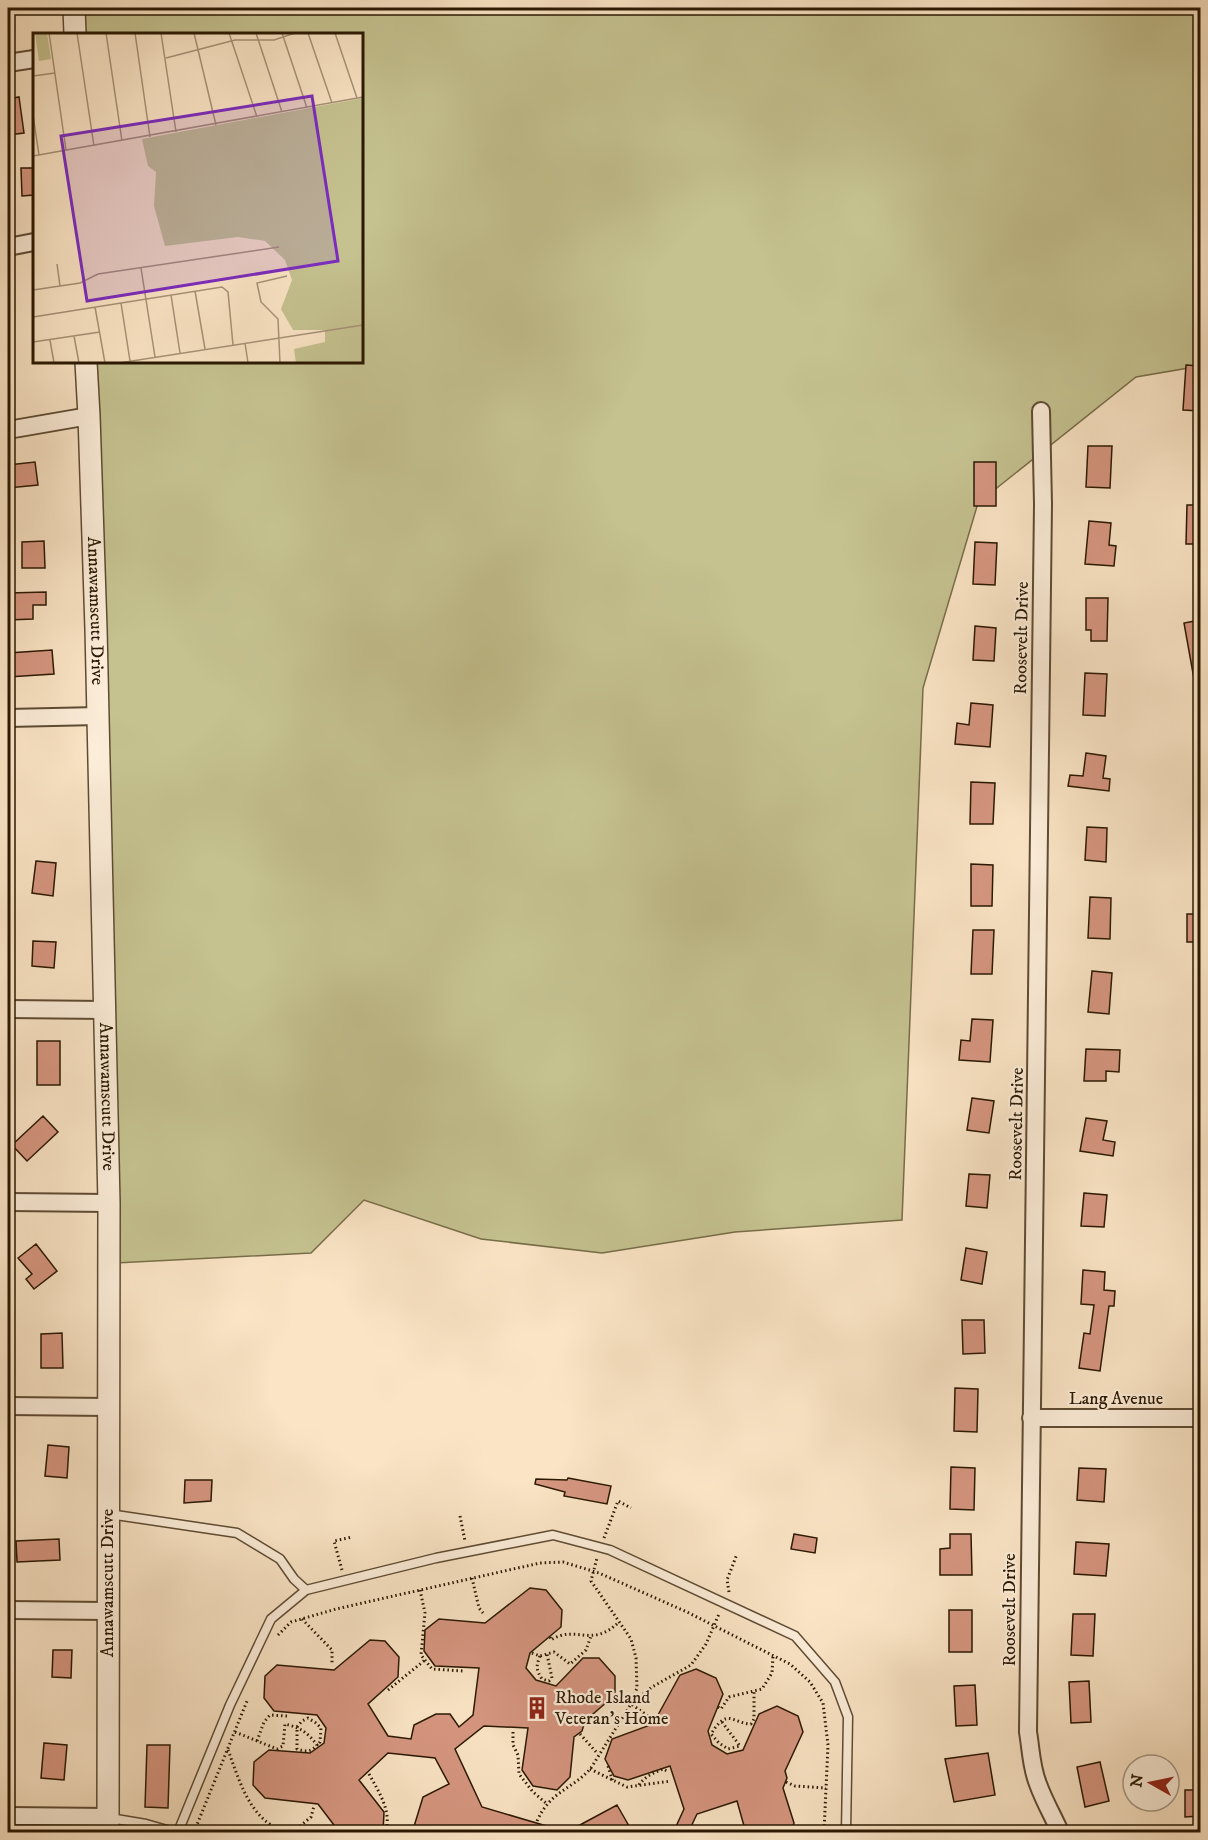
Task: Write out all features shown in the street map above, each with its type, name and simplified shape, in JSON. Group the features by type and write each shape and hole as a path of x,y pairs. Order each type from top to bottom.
{"street":[{"path":"74,8 75,33"},
{"path":"8,63 33,59"},
{"path":"8,247 33,242"},
{"name":"Annawamscutt Drive","path":"86,363 98,716 109,1203 108,1825"},
{"name":"Roosevelt Drive","path":"1041,411 1043,552 1028,1732 1031,1763 1038,1785 1060,1833"},
{"path":"8,430 89,416"},
{"path":"8,718 98,716"},
{"path":"8,1009 105,1010"},
{"path":"8,1202 109,1203"},
{"path":"8,1406 108,1407"},
{"name":"Lang Avenue","path":"1031,1418 1200,1418"},
{"path":"8,1610 107,1611"},
{"path":"8,1816 108,1825"}],"lane":[{"path":"108,1514 237,1533 280,1559 294,1579 306,1590"},
{"path":"178,1833 230,1705 271,1618 306,1590 468,1552 553,1535 610,1550 795,1636 835,1682 848,1717 846,1833"},
{"path":"108,1825 146,1824 174,1833"}],"path":[{"path":"537,1821 550,1800 590,1769 631,1704 637,1688 636,1658 631,1639 591,1581 600,1547 618,1501 632,1508"},
{"path":"460,1516 468,1552"},
{"path":"345,1580 334,1541 352,1537"},
{"path":"631,1704 652,1687 691,1665 706,1644 729,1592 727,1580 737,1554"},
{"path":"271,1642 291,1622 472,1578 540,1563 563,1562 592,1571 714,1626 790,1664 810,1682 823,1703 828,1745 824,1833"},
{"path":"472,1578 479,1608 483,1613"},
{"path":"420,1590 425,1612 421,1655 432,1669 463,1671"},
{"path":"302,1619 332,1650 332,1665"},
{"path":"550,1637 551,1640 568,1633 602,1635 619,1622"},
{"path":"532,1653 540,1656 554,1652 570,1664 586,1650 591,1636"},
{"path":"540,1656 536,1665 537,1672 542,1679 549,1682 552,1678 547,1654"},
{"path":"718,1707 722,1709 729,1697 762,1689 772,1673 773,1656"},
{"path":"388,1690 425,1660"},
{"path":"722,1722 741,1746 729,1749 711,1734 722,1722 727,1718 733,1717 745,1724 752,1724 754,1691"},
{"path":"194,1833 251,1692"},
{"path":"631,1704 648,1716"},
{"path":"257,1741 264,1722 270,1715 287,1716"},
{"path":"308,1718 316,1723 321,1728 320,1742 313,1749 305,1752 297,1749 297,1727 308,1718"},
{"path":"234,1732 277,1749 283,1746 285,1724 304,1730 317,1744"},
{"path":"513,1732 513,1745 518,1755 519,1774 533,1792 547,1804"},
{"path":"580,1734 598,1754"},
{"path":"228,1749 247,1800 264,1821 286,1833"},
{"path":"608,1766 613,1782"},
{"path":"590,1769 627,1787 656,1785 671,1781"},
{"path":"639,1785 643,1778 658,1771 663,1769 669,1772"},
{"path":"369,1774 386,1804 388,1818 386,1833"},
{"path":"786,1782 795,1786 826,1788"},
{"path":"293,1833 311,1817 314,1806"}],"shaded area":[{"path":"82,8 1200,8 1200,366 1136,377 978,503 923,688 902,1220 735,1232 602,1253 481,1239 364,1200 311,1253 116,1263 91,363 363,363 363,33 83,33"}],"building":[{"path":"19,97 24,133 8,135 8,99"},
{"path":"21,168 33,168 33,195 22,196"},
{"path":"1186,365 1200,366 1200,411 1183,410"},
{"path":"1088,446 1112,446 1110,488 1086,487"},
{"path":"35,462 38,485 8,488 8,465"},
{"path":"974,462 996,462 996,506 974,506"},
{"path":"1187,505 1200,505 1200,544 1186,544"},
{"path":"1089,521 1111,523 1109,545 1116,546 1114,566 1085,564"},
{"path":"44,541 45,568 22,568 22,542"},
{"path":"975,542 997,543 995,585 973,584"},
{"path":"46,592 46,605 33,605 33,619 8,620 8,593"},
{"path":"1086,598 1108,598 1107,641 1091,641 1091,630 1086,630"},
{"path":"1200,620 1200,678 1194,679 1184,623"},
{"path":"975,626 996,628 994,661 973,660"},
{"path":"52,650 54,674 8,677 8,653"},
{"path":"1085,673 1107,674 1105,716 1083,715"},
{"path":"971,703 993,705 990,747 955,744 957,723 969,725"},
{"path":"1086,753 1106,756 1103,778 1110,779 1109,791 1068,786 1070,775 1083,776"},
{"path":"971,782 995,783 993,824 970,824"},
{"path":"1087,827 1107,828 1106,862 1085,860"},
{"path":"36,861 56,863 53,896 32,893"},
{"path":"971,864 993,865 992,906 971,906"},
{"path":"1090,897 1111,898 1110,939 1088,938"},
{"path":"1187,914 1200,914 1200,942 1187,942"},
{"path":"973,930 994,930 992,974 971,974"},
{"path":"33,941 56,942 54,968 32,966"},
{"path":"1092,971 1112,973 1109,1014 1088,1012"},
{"path":"972,1019 993,1020 990,1062 959,1060 961,1040 970,1041"},
{"path":"37,1041 60,1041 60,1085 37,1085"},
{"path":"1086,1049 1120,1050 1119,1072 1106,1071 1106,1081 1084,1081"},
{"path":"972,1098 994,1101 989,1133 967,1130"},
{"path":"43,1116 58,1132 27,1161 12,1145"},
{"path":"1086,1118 1107,1121 1103,1140 1115,1142 1113,1156 1080,1151"},
{"path":"969,1174 990,1175 987,1208 966,1206"},
{"path":"1084,1193 1107,1195 1104,1227 1081,1226"},
{"path":"36,1244 57,1271 34,1289 26,1279 32,1274 18,1258"},
{"path":"966,1248 987,1252 982,1284 961,1280"},
{"path":"1083,1270 1105,1272 1104,1290 1115,1291 1114,1306 1109,1306 1100,1371 1079,1368 1084,1333 1090,1334 1094,1305 1081,1304"},
{"path":"962,1320 984,1320 985,1353 963,1354"},
{"path":"62,1333 63,1368 41,1368 41,1334"},
{"path":"955,1388 978,1389 977,1432 954,1431"},
{"path":"48,1445 69,1447 67,1478 45,1476"},
{"path":"951,1467 975,1468 974,1510 950,1509"},
{"path":"1079,1468 1106,1469 1104,1502 1077,1500"},
{"path":"568,1478 611,1486 607,1504 564,1496 565,1492 535,1484 536,1479 567,1480"},
{"path":"185,1480 212,1480 211,1501 184,1503"},
{"path":"794,1534 817,1538 815,1553 791,1549"},
{"path":"950,1534 971,1534 972,1575 940,1575 940,1549 950,1548"},
{"path":"59,1539 60,1560 17,1562 16,1541"},
{"path":"1076,1542 1109,1544 1106,1576 1074,1574"},
{"name":"Rhode Island Veteran's Home","path":"530,1588 546,1590 562,1610 561,1627 530,1653 526,1668 536,1680 556,1686 583,1658 599,1658 615,1676 615,1695 585,1721 582,1731 574,1737 570,1777 557,1790 533,1786 522,1770 528,1728 484,1726 455,1749 482,1807 557,1829 556,1833 412,1833 423,1797 449,1784 435,1758 388,1753 359,1780 384,1812 383,1833 340,1833 318,1804 265,1798 253,1785 254,1762 269,1750 310,1753 324,1743 326,1728 317,1715 274,1711 264,1698 265,1676 277,1665 334,1670 370,1640 385,1641 399,1657 398,1677 368,1704 388,1736 411,1739 414,1725 436,1714 450,1714 459,1727 473,1715 479,1668 435,1666 424,1651 425,1630 439,1619 485,1623"},
{"path":"949,1610 972,1610 972,1652 949,1652"},
{"path":"1073,1614 1095,1614 1093,1656 1071,1655"},
{"path":"53,1650 72,1650 71,1678 52,1677"},
{"name":"Rhode Island Veteran's Home","path":"696,1669 716,1678 723,1694 708,1731 712,1745 727,1754 743,1750 759,1714 777,1706 798,1716 803,1732 785,1771 787,1778 783,1788 794,1823 791,1833 746,1833 737,1801 697,1814 688,1833 673,1833 684,1809 670,1766 628,1780 614,1776 605,1759 612,1739 653,1724 680,1675"},
{"path":"1089,1681 1091,1722 1071,1723 1069,1682"},
{"path":"975,1685 977,1725 956,1726 954,1686"},
{"path":"44,1743 67,1745 64,1780 41,1778"},
{"path":"147,1745 170,1745 168,1808 145,1807"},
{"path":"988,1753 995,1795 954,1802 945,1759"},
{"path":"1100,1762 1109,1801 1085,1807 1077,1767"},
{"path":"1185,1790 1200,1790 1200,1816 1185,1817"},
{"path":"617,1805 633,1833 565,1833"}],"place":[{"name":"Rhode Island Veteran's Home","path":"537,1708"}]}
